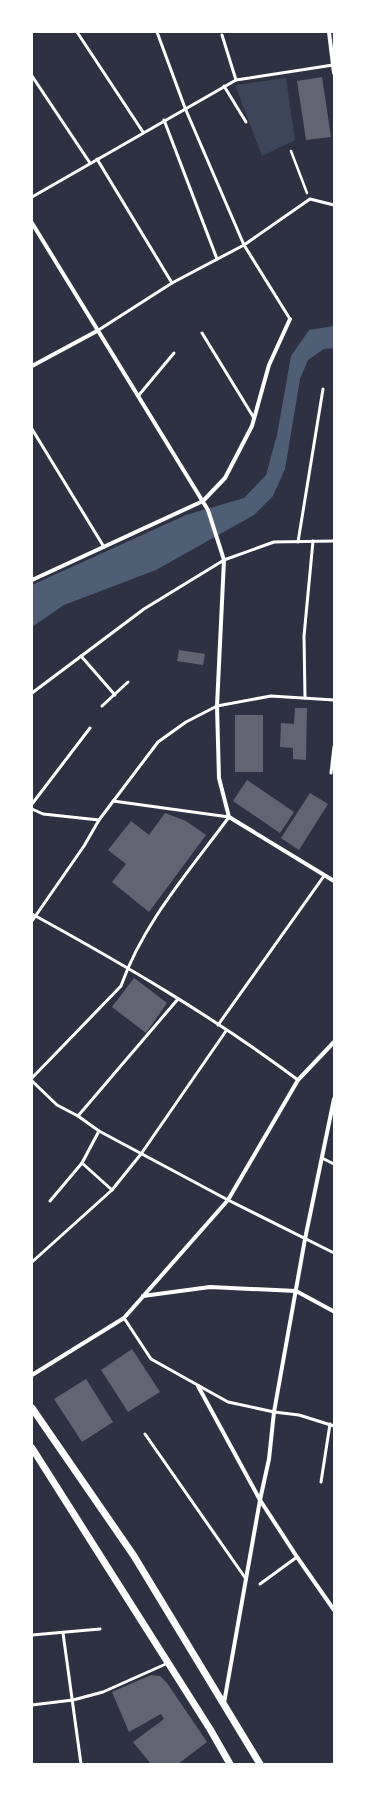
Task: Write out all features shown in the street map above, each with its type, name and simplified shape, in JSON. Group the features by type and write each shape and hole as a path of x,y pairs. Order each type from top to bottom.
{"street":[{"path":"329,32 334,73"},
{"path":"32,222 208,510 224,560 217,706 219,778 229,817 334,881"},
{"path":"32,580 203,501 225,478 252,426 269,365 290,319"},
{"path":"32,366 98,331"},
{"path":"32,1375 124,1318 228,1200 298,1080 334,1042"},
{"path":"223,1706 260,1500 269,1459 274,1412 305,1239 334,1099"},
{"path":"143,1296 210,1287 296,1291 334,1311"},
{"path":"198,1386 260,1500 334,1610"},
{"path":"32,1408 134,1556 223,1706 260,1764"},
{"path":"32,1448 230,1764"}],"lane":[{"path":"77,32 144,132"},
{"path":"157,32 185,108 244,245 290,319"},
{"path":"222,35 236,80"},
{"path":"32,197 236,80 333,65"},
{"path":"32,76 90,163"},
{"path":"224,86 246,122"},
{"path":"164,120 217,259"},
{"path":"97,159 172,283"},
{"path":"98,331 172,283 244,245 310,199 334,205"},
{"path":"202,333 254,418"},
{"path":"139,395 174,353"},
{"path":"298,542 323,389"},
{"path":"32,429 104,547"},
{"path":"305,698 304,636 313,541"},
{"path":"32,693 144,609 224,560 274,542 334,541"},
{"path":"81,656 115,695"},
{"path":"102,706 128,682"},
{"path":"32,921 34,915 84,846 99,820 158,742 186,722 217,706 271,696 334,700"},
{"path":"32,804 90,728"},
{"path":"331,773 334,746"},
{"path":"113,802 229,817 154,920 127,968 121,986 32,1080 57,1105 78,1116 99,1131 228,1200 334,1252"},
{"path":"32,809 43,814 99,820"},
{"path":"218,1025 324,876"},
{"path":"34,915 178,999 298,1080"},
{"path":"78,1116 178,999"},
{"path":"32,1262 112,1190 141,1154 226,1031"},
{"path":"50,1201 82,1163 99,1131"},
{"path":"322,1158 334,1164"},
{"path":"82,1163 112,1190"},
{"path":"124,1318 151,1359 228,1402 299,1416 334,1426"},
{"path":"321,1482 330,1424"},
{"path":"145,1434 246,1579"},
{"path":"260,1584 297,1557"},
{"path":"32,1635 100,1629"},
{"path":"63,1633 81,1764"},
{"path":"32,1706 72,1700 103,1692 168,1663"}],"path":[{"path":"290,151 310,199"}],"shaded area":[{"path":"286,78 295,140 262,156 235,85"},
{"path":"334,326 334,348 324,349 308,360 300,379 285,469 273,496 254,515 156,570 64,605 32,627 32,585 186,515 244,498 266,475 277,435 291,356 309,330"}],"building":[{"path":"322,77 331,137 306,140 297,81"},
{"path":"179,650 205,654 203,665 177,661"},
{"path":"295,708 307,708 306,760 293,759 293,748 280,747 281,723 294,724"},
{"path":"235,715 263,715 263,772 235,772"},
{"path":"247,780 294,812 280,833 233,801"},
{"path":"310,793 328,804 299,850 281,838"},
{"path":"165,813 186,821 206,835 149,912 112,882 126,864 108,850 131,821 149,835"},
{"path":"134,978 167,1003 146,1033 112,1007"},
{"path":"132,1349 160,1392 128,1412 101,1370"},
{"path":"86,1379 113,1422 82,1442 54,1399"},
{"path":"151,1675 160,1676 167,1683 207,1742 178,1764 151,1764 133,1742 164,1719 161,1714 129,1732 112,1692"}]}
